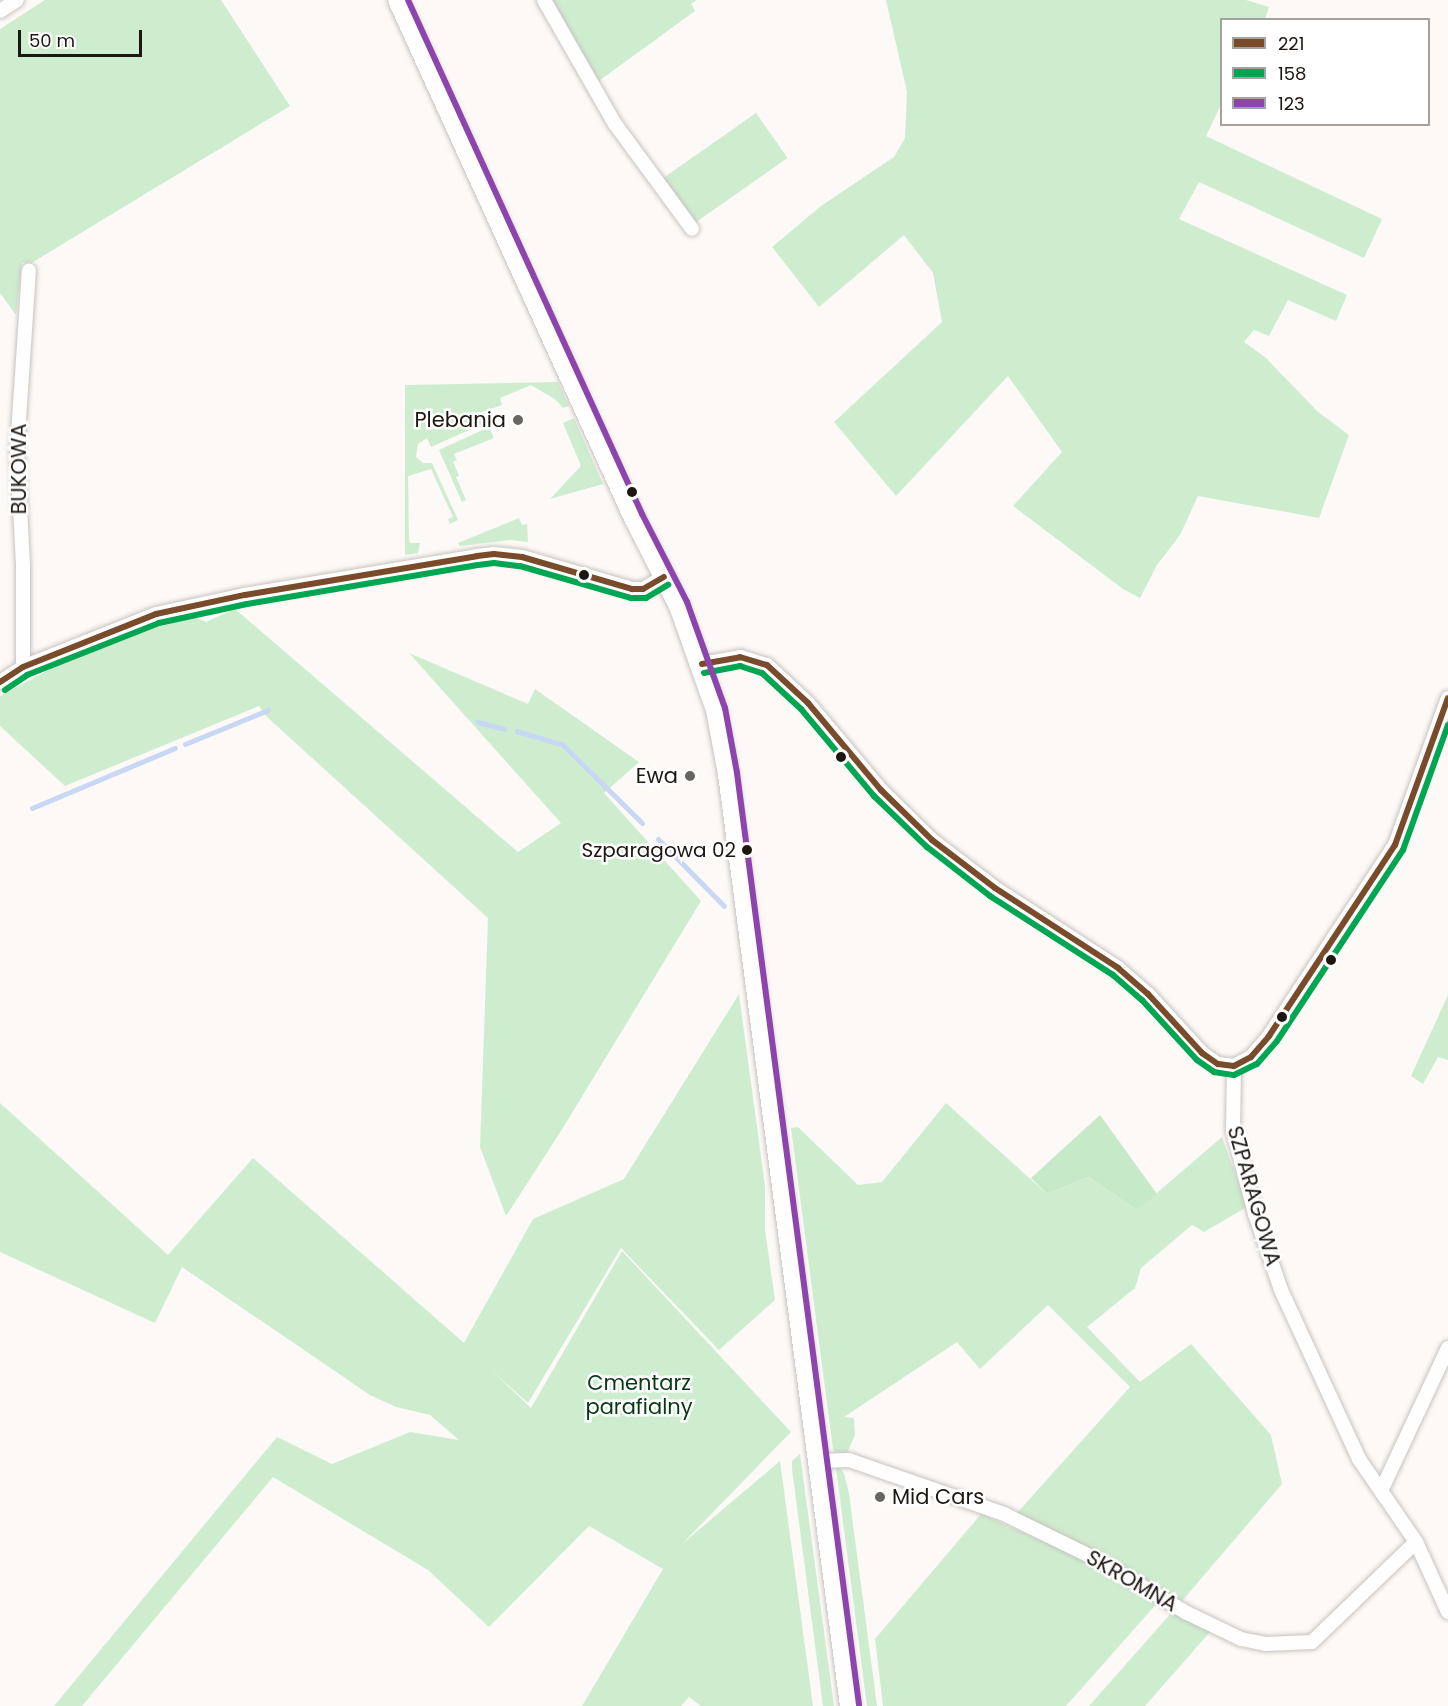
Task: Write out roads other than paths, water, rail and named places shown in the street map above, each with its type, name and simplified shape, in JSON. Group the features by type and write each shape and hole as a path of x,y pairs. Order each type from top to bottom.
{"street":[{"path":"0,11 17,0"},
{"path":"398,0 638,526 682,614 702,664 719,723 728,774 850,1706"},
{"path":"544,0 615,124 692,229"},
{"name":"BUKOWA","path":"23,668 23,565 16,459 28,270"},
{"path":"0,682 23,668 156,614 245,595 477,556 494,554 522,557 632,589 643,589 664,577"},
{"path":"702,664 740,657 767,665 808,703 881,790 932,840 995,888 1118,968 1148,994 1202,1053 1218,1064 1234,1066 1251,1058 1269,1036 1395,845 1448,698"},
{"name":"SZPARAGOWA","path":"1234,1066 1233,1130 1266,1247 1281,1290 1359,1459 1416,1542 1448,1612"},
{"path":"1381,1491 1448,1348"},
{"name":"SKROMNA","path":"818,1461 849,1460 1004,1514 1098,1560 1187,1613 1241,1639 1266,1644 1312,1642 1416,1542"}],"waterway":[{"path":"185,744 268,710"},
{"path":"478,722 504,729"},
{"path":"517,731 563,745 642,823"},
{"path":"32,808 175,748"},
{"path":"658,839 724,906"}],"place":[{"name":"Plebania","path":"518,420"},
{"name":"Ewa","path":"690,776"},
{"name":"Szparagowa 02","path":"747,850"},
{"name":"Mid Cars","path":"880,1497"}],"park label":[{"name":"Cmentarz parafialny","path":"639,1395"}]}
